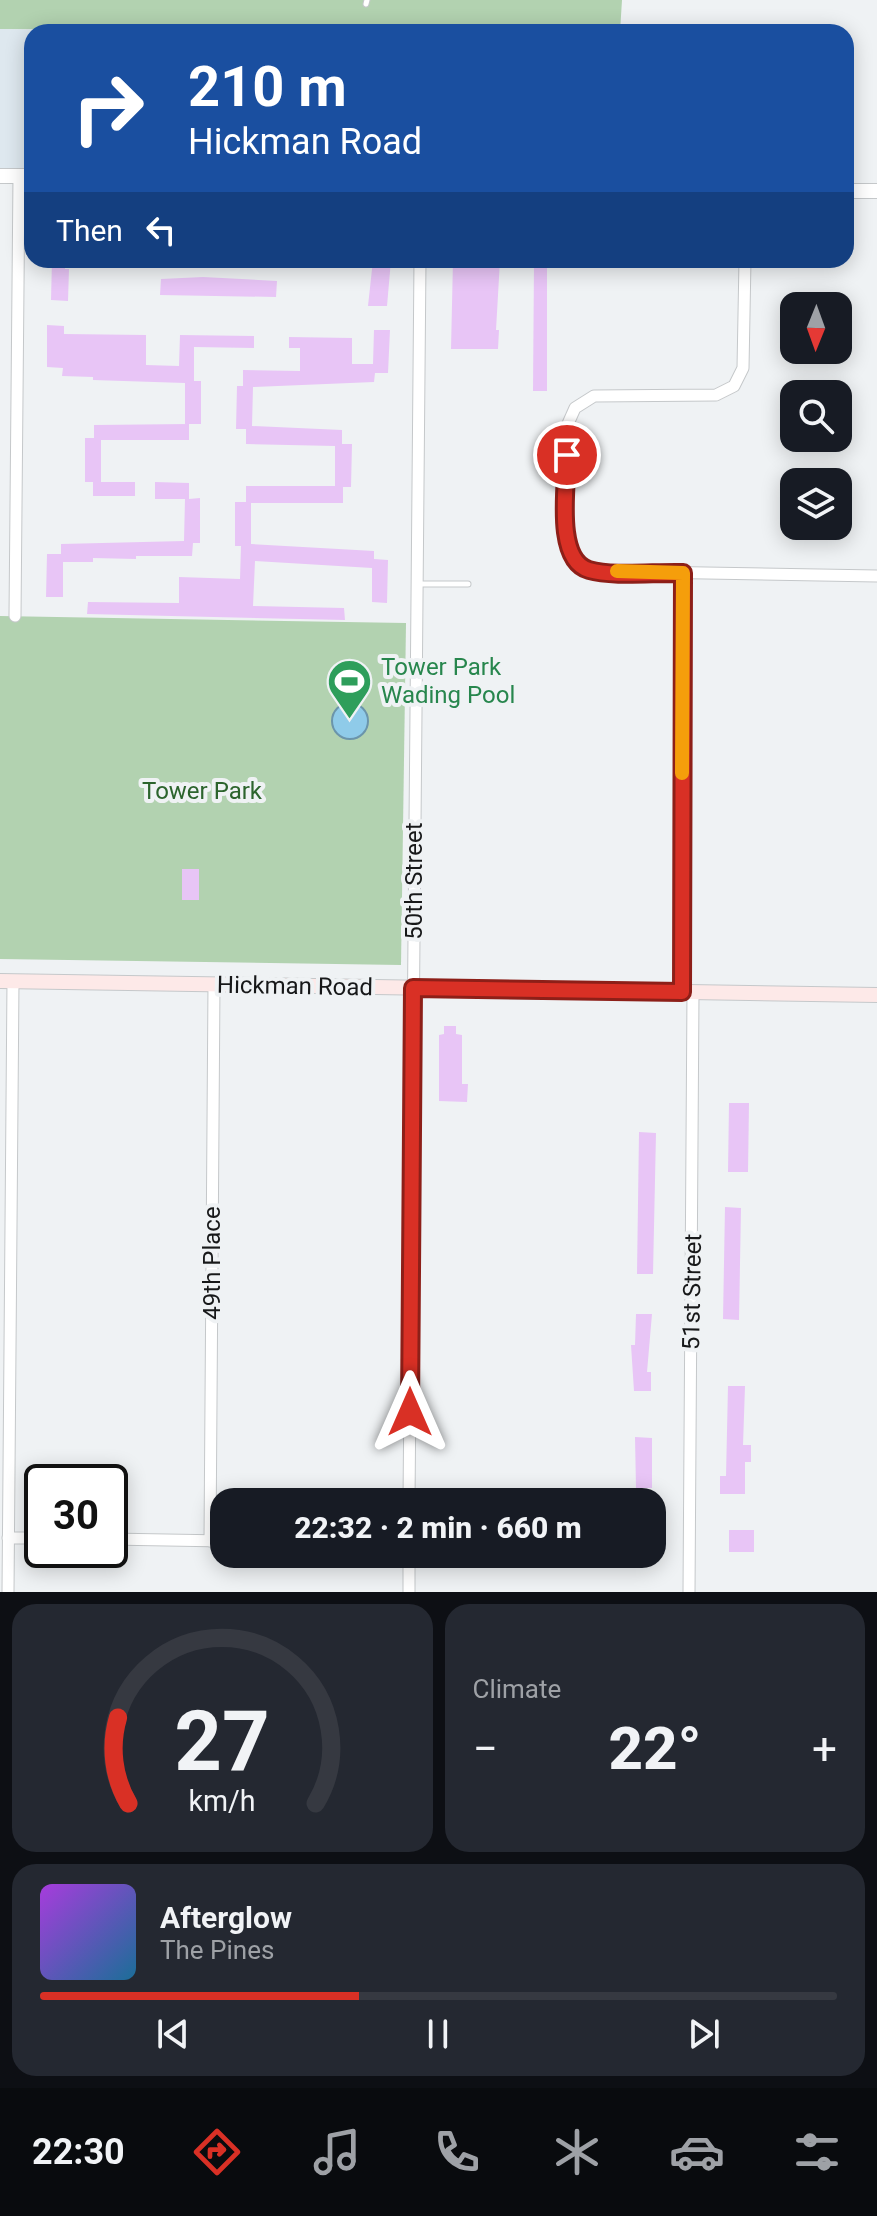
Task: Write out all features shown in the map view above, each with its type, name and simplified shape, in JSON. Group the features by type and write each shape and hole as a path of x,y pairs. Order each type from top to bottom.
{"main road":[{"name":"Hickman Road","path":"6,981 877,995"}],"street":[{"path":"0,176 24,176"},
{"path":"854,191 877,191"},
{"path":"15,616 24,256"},
{"name":"50th Street","path":"409,1488 420,268"},
{"path":"745,268 743,368 734,386 716,395 594,396 575,408 567,426 566,542 573,559 590,571 877,576"},
{"name":"51st Street","path":"683,573 688,992 689,1592"},
{"path":"6,981 8,1592"},
{"name":"49th Place","path":"210,1488 214,984"},
{"path":"8,1538 24,1538"},
{"path":"128,1539 210,1541"},
{"path":"409,1568 409,1592"}],"lane":[{"path":"417,584 468,584"}],"shaded area":[{"path":"0,29 24,29 24,176 0,176"}],"green space":[{"path":"0,0 622,0 620,24 24,24 24,29 0,29"},
{"name":"Tower Park","path":"0,616 406,623 401,965 0,959"}],"water":[{"name":"Tower Park Wading Pool","path":"350,703 363,708 368,721 363,734 350,739 337,734 332,721 337,708"}],"building":[{"path":"52,268 69,269 68,301 51,300"},
{"path":"372,268 390,268 387,306 368,306"},
{"path":"453,268 500,268 498,349 451,349"},
{"path":"534,268 547,268 547,391 533,391"},
{"path":"203,277 277,281 276,297 160,295 161,279"},
{"path":"47,325 64,326 64,334 146,335 146,365 179,366 180,335 254,336 254,348 194,347 194,381 201,381 201,424 185,424 185,383 93,380 93,377 62,376 63,368 47,367"},
{"path":"374,330 390,330 388,373 375,373 374,382 253,387 252,426 342,430 342,444 352,444 351,487 343,487 343,503 251,503 251,544 374,551 374,559 388,560 387,603 372,602 372,568 255,561 253,606 344,608 345,620 87,614 88,602 179,603 179,577 240,579 241,546 235,546 235,502 246,502 246,486 335,486 335,446 246,444 246,429 236,429 237,386 243,386 243,370 300,371 300,348 289,348 289,337 352,338 352,364 373,364"},
{"path":"189,424 189,440 101,440 101,482 135,482 135,496 93,496 93,482 85,482 85,438 94,438 94,425"},
{"path":"155,482 189,483 189,499 200,498 200,543 193,543 192,556 93,558 93,562 63,562 63,597 46,597 47,554 61,554 61,544 184,541 185,499 155,499"},
{"path":"182,869 199,869 199,900 182,900"},
{"path":"444,1026 456,1026 456,1034 462,1035 462,1084 468,1084 467,1102 439,1101 439,1035 444,1034"},
{"path":"729,1103 749,1103 748,1172 728,1172"},
{"path":"639,1132 656,1133 653,1274 637,1274"},
{"path":"725,1207 741,1208 739,1320 723,1319"},
{"path":"636,1314 652,1314 647,1372 651,1372 651,1391 634,1391 631,1345 635,1345"},
{"path":"728,1386 745,1386 743,1445 751,1445 751,1462 745,1462 745,1494 720,1494 720,1476 726,1476"},
{"path":"635,1437 652,1438 652,1488 636,1488"},
{"path":"729,1530 754,1530 754,1552 729,1552"}],"slow traffic":[{"path":"617,571 683,573 682,773"}],"place":[{"name":"Tower Park Wading Pool","path":"350,720"}],"route":[{"path":"410,1412 413,988 682,992 683,573 590,571 573,559 566,542 567,455"}]}
